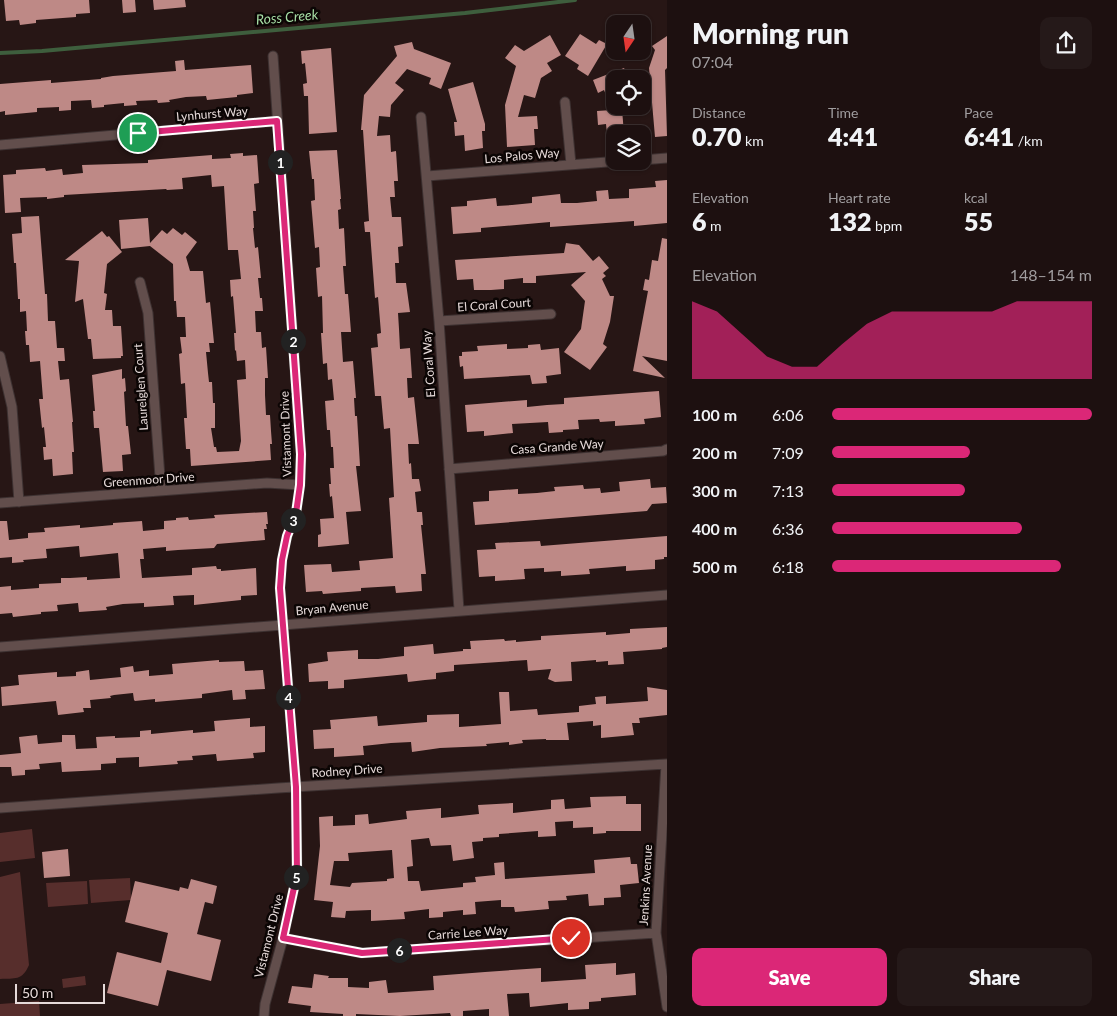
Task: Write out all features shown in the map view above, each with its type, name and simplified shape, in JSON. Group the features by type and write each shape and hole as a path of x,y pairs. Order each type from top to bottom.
{"street":[{"name":"Vistamont Drive","path":"264,1016 265,1004 283,938 297,874 296,787 280,588 282,560 287,536 296,513 300,485 301,454 273,56"},
{"path":"565,102 571,164"},
{"name":"El Coral Way","path":"421,117 439,321 459,610"},
{"name":"Lynhurst Way","path":"0,145 277,121"},
{"path":"651,159 667,158"},
{"name":"Los Palos Way","path":"427,176 606,162"},
{"name":"Laurelglen Court","path":"140,282 148,313 161,491"},
{"name":"El Coral Court","path":"439,321 551,314"},
{"path":"0,356 12,407 19,502"},
{"name":"Casa Grande Way","path":"449,469 663,451 667,449"},
{"name":"Greenmoor Drive","path":"0,503 267,483 300,485"},
{"name":"Bryan Avenue","path":"0,647 459,610 667,596"},
{"name":"Rodney Drive","path":"0,808 666,764"},
{"name":"Jenkins Avenue","path":"666,764 656,933 667,1007"},
{"name":"Carrie Lee Way","path":"283,938 362,953 656,933"}],"shaded area":[{"path":"32,829 35,858 0,862 0,833"},
{"path":"20,872 29,965 24,974 18,978 0,979 0,877"},
{"path":"130,878 131,900 91,903 89,880"},
{"path":"87,881 88,904 48,907 46,883"},
{"path":"85,976 86,985 63,988 62,979"},
{"path":"39,1001 40,1016 0,1016 0,1004"}],"building":[{"path":"4,0 89,0 90,13 76,14 76,17 36,20 36,23 20,25 19,20 6,21"},
{"path":"122,0 135,0 136,12 123,13"},
{"path":"153,0 185,0 186,7 154,10"},
{"path":"580,34 596,44 599,40 606,44 588,76 577,69 579,65 565,56"},
{"path":"550,35 561,55 547,63 552,71 541,78 535,98 524,95 518,117 537,116 538,129 534,129 535,145 507,147 505,105 516,66 505,58 515,45 524,51"},
{"path":"667,36 667,68 665,70 667,136 655,137 651,70 649,68 655,50 652,46"},
{"path":"412,42 414,49 451,63 441,89 429,84 431,78 407,69 395,83 404,90 391,105 390,117 379,116 377,136 390,135 391,152 396,151 398,181 394,181 395,197 390,197 392,217 401,217 403,246 398,247 399,263 395,263 396,283 406,283 410,312 398,313 400,349 410,348 412,378 407,378 408,398 414,397 419,444 408,444 409,464 411,463 412,479 419,479 421,491 415,492 417,512 422,512 423,525 421,525 426,574 421,574 422,591 396,593 395,586 361,588 361,591 323,594 322,591 306,592 304,565 331,564 332,572 360,570 359,561 393,558 389,498 394,497 390,428 384,429 381,396 375,396 371,348 378,347 377,334 381,333 378,297 375,298 370,232 365,232 364,222 369,221 363,130 361,130 364,95 397,56 394,46"},
{"path":"331,48 337,132 309,134 308,96 304,96 303,84 307,83 305,63 302,64 301,51"},
{"path":"184,60 185,70 251,65 253,93 237,95 237,97 207,100 206,96 186,97 169,100 170,102 158,103 157,100 136,101 137,105 124,106 124,103 92,108 91,100 71,101 71,110 59,111 59,107 37,108 37,112 5,115 5,111 0,112 0,84 51,80 51,83 176,71 175,61"},
{"path":"606,75 606,95 604,90 598,93 593,80"},
{"path":"473,82 485,124 485,131 482,131 483,148 465,151 464,135 455,136 454,122 457,122 448,89"},
{"path":"606,110 606,115 622,115 623,125 598,125 597,111"},
{"path":"337,150 341,199 341,209 338,210 339,229 344,228 346,266 343,266 345,294 348,294 351,332 341,332 343,362 353,361 356,398 354,398 355,416 357,416 360,466 356,466 361,511 346,512 349,544 318,547 318,535 321,534 320,519 334,518 329,484 331,484 330,468 334,468 333,447 331,447 330,430 327,430 325,401 334,400 332,379 328,380 327,363 323,364 321,333 323,333 322,296 318,297 316,268 320,267 319,247 315,248 311,201 315,200 314,179 312,179 309,151"},
{"path":"243,153 243,156 257,155 259,183 254,184 256,211 253,211 253,228 255,248 258,247 261,278 258,278 263,311 255,311 256,332 261,332 262,348 266,347 268,378 265,378 265,395 266,415 270,415 271,460 191,466 190,449 186,449 184,418 187,418 185,383 181,384 179,354 182,353 180,337 186,337 185,317 177,317 176,301 174,301 173,264 150,246 121,249 119,220 148,218 150,243 162,230 167,234 173,228 182,235 185,232 197,242 186,257 190,271 203,271 206,303 210,302 214,343 209,343 210,352 206,352 209,382 212,382 213,403 215,403 215,428 211,428 214,447 216,447 217,452 239,451 241,441 237,380 246,379 245,360 237,361 235,351 234,333 236,333 230,280 241,279 238,250 228,250 224,186 212,187 211,175 182,178 183,189 64,195 64,197 47,199 47,197 20,198 21,212 5,213 3,175 16,174 16,170 45,168 46,171 62,169 63,175 83,173 82,165 148,163 148,160 212,155 212,159 231,158 230,154"},
{"path":"667,180 667,223 634,226 634,221 550,227 550,222 481,228 481,232 453,234 451,207 467,206 467,201 496,198 497,206 512,205 532,203 532,197 560,194 561,203 577,203 597,201 596,191 608,190 609,199 629,198 629,189 656,187 655,181"},
{"path":"39,216 48,321 55,321 57,348 64,348 65,361 58,361 60,380 69,379 73,422 73,474 53,476 52,459 44,460 43,447 46,447 39,399 43,399 40,361 30,362 29,345 26,345 26,311 20,312 12,234 22,233 21,217"},
{"path":"102,231 107,237 109,236 122,252 107,264 104,293 107,294 105,310 112,310 113,326 121,326 123,356 121,358 93,359 91,339 88,339 83,299 75,302 79,261 65,260"},
{"path":"662,238 667,239 667,361 642,356 665,378 633,371 648,291 643,290 645,279 649,280 652,260 658,261"},
{"path":"566,243 579,245 593,261 599,256 609,268 603,273 606,276 602,279 610,296 614,296 610,322 603,344 607,347 590,370 564,352 581,329 585,301 571,285 586,272 536,276 536,283 523,283 523,278 504,280 504,289 491,290 474,290 473,279 457,280 455,260 564,253"},
{"path":"507,344 507,349 528,348 528,345 540,344 541,350 559,348 561,374 546,376 547,383 532,384 530,375 464,379 463,366 460,367 459,356 462,356 462,352 478,351 477,346"},
{"path":"122,369 122,379 125,378 126,426 128,426 131,454 122,455 123,471 103,472 99,428 94,428 93,411 95,411 92,375"},
{"path":"659,391 661,417 644,419 645,424 615,426 615,421 600,422 599,419 578,420 579,429 563,430 563,432 549,433 548,422 512,424 513,433 484,436 484,431 467,432 465,405 527,400 527,407 564,404 564,398"},
{"path":"650,479 651,488 666,487 667,503 652,504 647,511 475,525 473,502 489,501 489,491 518,489 518,494 537,493 555,491 554,487 583,485 584,489 600,488 601,493 620,491 619,482"},
{"path":"267,512 268,524 266,524 267,529 264,529 265,540 217,544 214,548 166,551 166,547 143,549 144,559 140,559 142,578 192,575 192,568 216,566 221,571 256,568 257,595 241,596 241,600 194,605 194,595 173,596 174,605 144,607 144,603 123,604 106,607 107,610 79,612 78,603 57,605 58,611 41,612 41,614 13,617 12,613 0,614 0,587 11,586 11,590 39,588 39,584 61,583 61,578 87,577 87,580 120,578 118,553 80,557 79,546 46,549 47,558 23,560 24,562 12,563 12,557 0,558 0,521 7,521 9,540 28,538 28,533 45,532 44,528 80,525 80,528 142,521 143,531 164,529 164,521 176,520 176,518 188,517 189,520 215,518 214,515"},
{"path":"667,536 667,557 655,560 655,569 626,571 626,566 589,569 590,574 561,576 561,571 544,572 544,568 524,569 525,579 495,581 495,576 479,577 477,550 496,549 495,543 540,541 541,546"},
{"path":"667,627 667,647 623,652 624,664 608,665 608,661 596,662 596,660 571,662 572,681 555,682 548,679 551,669 528,671 527,660 454,665 454,671 436,673 436,679 408,682 407,674 344,680 344,688 328,689 328,681 309,682 308,664 328,661 327,652 358,650 358,659 378,659 404,656 404,647 433,644 434,654 471,649 470,641 504,639 505,641 516,640 516,642 541,640 541,636 606,632 606,635 630,633 630,629"},
{"path":"219,660 219,662 244,661 245,671 263,670 265,689 245,690 246,699 233,700 232,690 202,694 202,698 155,702 155,699 135,701 133,693 114,695 110,696 111,698 90,700 91,708 83,708 84,712 58,715 56,701 2,706 1,687 19,685 18,675 57,672 57,677 76,676 76,672 89,670 90,680 121,677 120,668 133,666 134,672 149,670 149,676 173,674 172,664"},
{"path":"647,687 667,690 667,715 639,718 640,723 632,723 634,735 601,738 601,725 593,726 593,721 567,723 569,740 522,740 523,743 509,745 509,742 486,744 487,746 440,748 412,752 411,742 391,743 363,746 364,755 334,757 334,748 314,749 313,730 331,729 330,720 377,716 378,726 427,722 427,715 459,714 459,727 501,724 499,692 509,692 510,711 537,709 538,715 579,712 579,706 596,704 595,697 606,696 606,704 648,701"},
{"path":"250,718 250,727 265,726 265,752 253,753 254,758 217,761 216,754 192,756 193,760 177,761 178,764 139,767 139,757 116,758 116,763 101,764 101,770 62,772 61,762 39,764 40,769 25,770 25,775 12,776 11,767 0,767 0,755 21,753 19,737 37,735 38,744 62,742 62,735 75,735 76,749 97,748 96,737 140,737 140,731 151,730 151,734 193,730 193,733 215,731 214,721"},
{"path":"626,796 626,804 641,804 641,831 606,831 606,833 593,834 593,827 573,828 573,821 555,822 556,836 538,837 538,831 499,834 499,837 483,838 483,841 472,842 474,858 453,861 451,845 431,846 429,838 411,840 413,866 407,867 408,881 419,881 421,891 463,887 463,883 476,882 475,877 495,875 494,863 504,862 505,879 595,873 594,860 630,857 631,864 637,864 639,883 620,885 621,897 604,898 604,905 589,906 588,894 566,896 567,900 548,901 549,909 515,912 514,907 501,907 501,900 475,902 476,914 463,915 463,910 443,912 443,917 429,918 429,909 404,912 405,919 371,921 371,910 346,911 345,918 331,917 333,902 314,900 320,846 319,817 333,816 333,826 355,825 355,815 368,814 369,824 407,819 406,811 441,808 441,818 479,814 478,805 513,803 513,813 551,809 551,800 564,799 565,809 591,807 590,797","holes":["392,850 394,878 387,879 387,881 352,883 350,887 330,885 334,861 349,861 348,853"]},
{"path":"68,849 70,876 44,878 42,852"},
{"path":"191,879 217,886 213,904 205,902 197,934 221,940 211,981 167,970 158,1006 107,993 117,952 161,963 168,933 125,922 135,881 179,891 180,887 188,889"},
{"path":"616,963 616,975 635,973 636,995 601,998 601,1001 589,1002 589,1009 568,1010 568,1003 530,1007 529,993 507,994 509,1016 489,1016 489,1009 463,1011 463,1016 451,1016 450,1013 400,1016 356,1014 356,1016 343,1016 343,1014 310,1012 311,1006 288,1003 292,986 312,988 314,974 329,976 328,978 348,978 348,987 369,988 369,982 386,980 388,993 434,990 433,976 541,968 541,982 586,979 585,965"}],"waterway":[{"name":"Ross Creek","path":"0,53 42,51 465,13 575,0"}],"route":[{"path":"138,133 277,121 301,454 300,485 296,513 287,536 282,560 280,588 296,787 297,874 283,938 362,953 571,938"}]}
